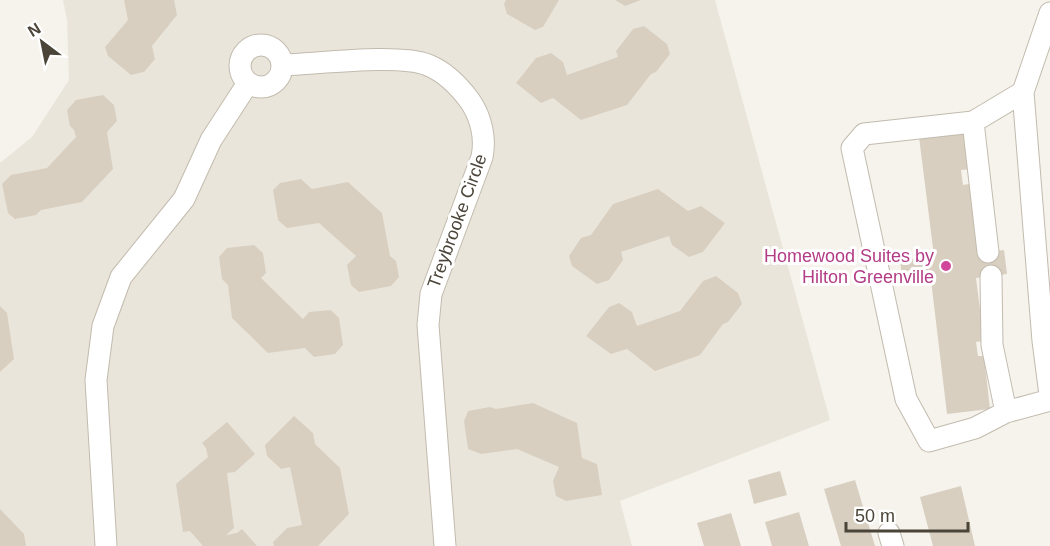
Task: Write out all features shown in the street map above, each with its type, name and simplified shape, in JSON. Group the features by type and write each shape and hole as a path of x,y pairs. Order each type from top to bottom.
{"street":[{"path":"1050,13 1023,92 1043,341 1050,395"},
{"path":"254,45 267,45 278,53 282,65 278,78 267,86 254,86 248,83 243,78 239,66 244,53 254,45"},
{"name":"Treybrooke Circle","path":"282,65 387,60 427,64 444,74 459,88 473,105 480,121 483,141 482,157 431,294 428,325 445,546"},
{"path":"106,546 96,380 103,326 121,277 184,199 211,140 248,83"},
{"path":"1023,92 973,122 864,134 852,148 906,399 928,441 975,428 1006,412 1050,400"},
{"path":"973,122 988,252"},
{"path":"991,276 992,345 1006,412"}],"shaded area":[{"path":"63,0 715,0 830,420 620,501 632,546 0,546 0,163 32,137 69,80 67,20"}],"building":[{"path":"124,0 174,0 177,15 152,46 155,59 144,72 131,75 108,56 105,47 128,20"},
{"path":"506,0 559,0 543,27 535,30 507,14 504,4"},
{"path":"615,0 641,0 625,6"},
{"path":"644,26 667,44 670,54 627,105 581,120 553,98 541,103 516,83 536,58 551,53 563,62 567,75 618,57 616,51 633,29"},
{"path":"103,95 114,105 117,121 107,132 113,169 82,202 41,210 36,215 15,219 8,213 2,184 11,175 47,168 76,137 70,126 67,110 76,100"},
{"path":"965,131 970,169 961,170 963,185 969,184 978,253 1004,250 1007,274 976,278 984,341 976,342 978,356 984,356 990,409 947,414 931,280 903,284 900,260 934,256 919,137"},
{"path":"301,179 312,189 348,182 382,213 390,256 396,261 399,277 391,286 359,292 351,285 347,265 356,256 319,223 287,228 278,220 273,190 280,183"},
{"path":"658,189 688,211 701,206 725,223 703,252 689,257 672,245 669,236 621,252 623,260 609,280 597,284 572,266 569,256 581,238 591,235 613,204"},
{"path":"254,245 263,253 266,273 261,278 303,319 309,312 331,310 339,318 343,345 335,354 314,357 305,348 268,353 232,318 228,285 222,279 219,257 227,248"},
{"path":"716,276 738,293 742,304 728,322 723,324 700,355 655,371 627,349 611,354 586,336 609,307 619,303 632,312 637,326 680,311 703,281"},
{"path":"0,306 7,313 14,359 0,372"},
{"path":"533,403 577,423 582,458 597,464 602,495 566,501 556,496 553,481 559,467 517,449 481,454 468,449 464,421 468,411"},
{"path":"294,416 313,433 315,444 340,468 349,514 318,546 274,546 273,542 287,528 302,525 290,467 281,469 267,456 265,445"},
{"path":"227,422 255,454 235,472 227,473 234,528 226,535 237,533 242,529 257,546 203,546 190,531 183,532 176,484 208,457 202,443"},
{"path":"780,471 787,495 754,504 748,480"},
{"path":"855,480 875,546 841,546 824,489"},
{"path":"961,486 975,546 933,546 920,497"},
{"path":"0,509 24,534 26,546 0,546"},
{"path":"799,512 809,546 772,546 765,522"},
{"path":"731,513 741,546 704,546 697,523"}],"place":[{"name":"Homewood Suites by Hilton Greenville","path":"946,266"}]}
